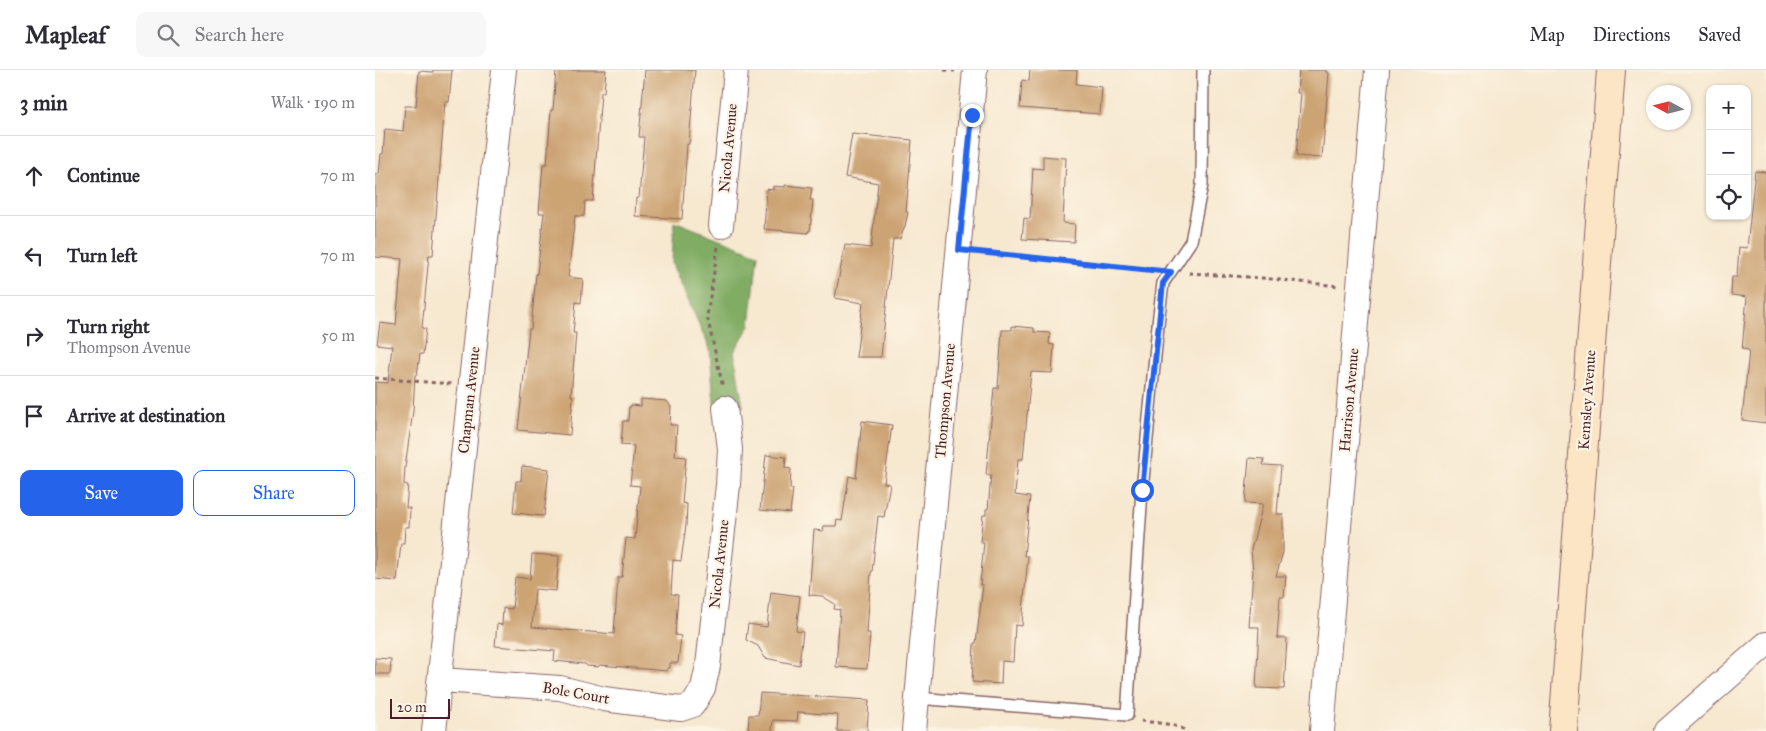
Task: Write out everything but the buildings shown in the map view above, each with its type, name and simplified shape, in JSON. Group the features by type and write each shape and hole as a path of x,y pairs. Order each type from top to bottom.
{"street":[{"name":"Chapman Avenue","path":"434,731 504,70"},
{"name":"Nicola Avenue","path":"721,226 735,70"},
{"name":"Thompson Avenue","path":"914,731 975,70"},
{"name":"Harrison Avenue","path":"1322,731 1377,70"},
{"name":"Kemsley Avenue","path":"1563,731 1611,70"},
{"name":"Nicola Avenue","path":"681,709 693,705 703,688 708,666 728,485 729,449 725,408"},
{"path":"1667,731 1766,644"},
{"name":"Bole Court","path":"440,680 560,688 604,699 681,709"}],"lane":[{"path":"917,698 1127,715 1149,410 1163,283 1191,241 1202,185 1203,70"}],"path":[{"path":"721,226 707,316 726,401 725,408"},
{"path":"959,250 1171,272 1263,278 1358,288"},
{"path":"375,378 453,384"},
{"path":"1127,715 1141,722 1160,722 1187,731"}],"green space":[{"path":"674,221 758,254 750,325 734,352 743,407 714,404 710,349 672,264"}],"route":[{"path":"972,115 959,250 1171,272 1163,283 1142,490"}]}
